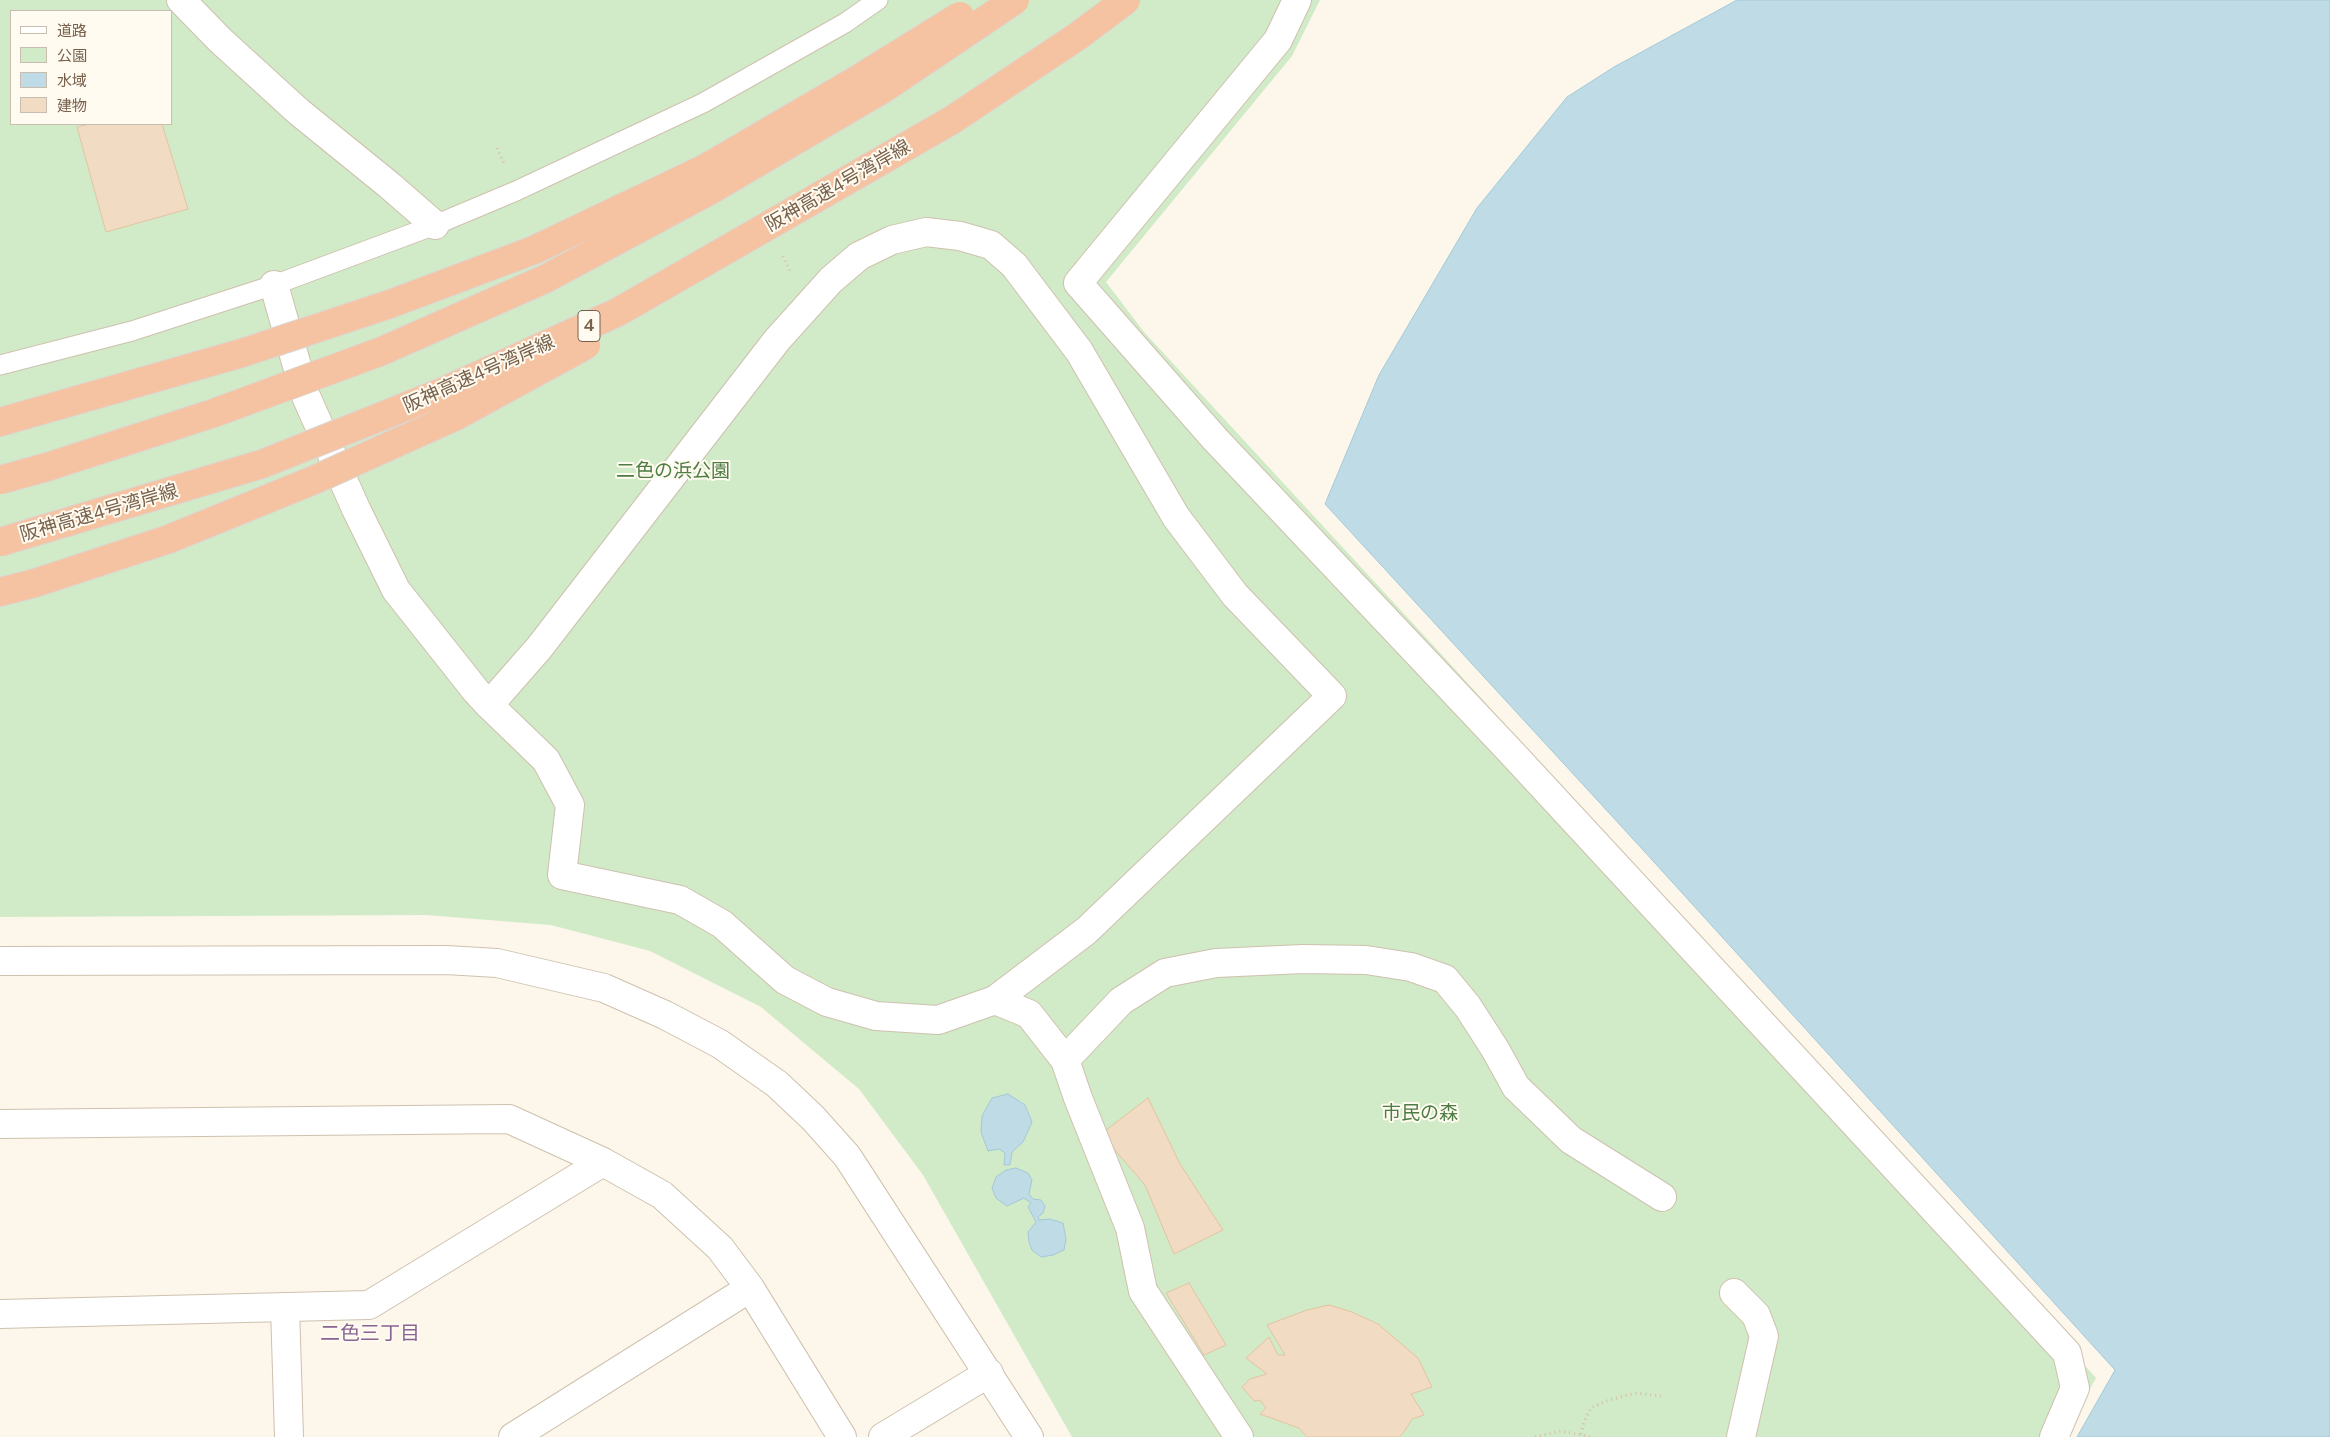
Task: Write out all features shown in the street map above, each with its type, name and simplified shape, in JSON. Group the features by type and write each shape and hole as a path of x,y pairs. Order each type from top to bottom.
{"highway":[{"path":"0,422 84,400 242,353 390,304 534,250 704,169 989,0"},
{"path":"0,480 47,468 214,413 354,362 545,280 709,191 883,89 1015,0"},
{"name":"阪神高速4号湾岸線","path":"0,542 262,464 440,393 618,312 952,120 1078,36 1126,0"},
{"path":"0,592 35,583 168,538 314,480 456,416 610,330 676,290 785,217"}],"street":[{"path":"181,0 220,40 299,112 435,225"},
{"path":"1297,0 1278,40 1078,283 1215,439 1510,751 2067,1353 2075,1388 2054,1437"},
{"path":"274,286 305,394 356,509 396,590 476,691 489,705 546,760 570,805 562,875 680,900 722,924 785,980 827,1002 868,1014 938,1020 995,1000 1086,931 1332,696 1234,594 1182,525 1079,351 1014,265 991,245 960,236 926,232 892,240 859,256 831,280 778,340 539,648 489,705"},
{"path":"0,961 446,960 497,963 604,988 664,1015 720,1044 777,1084 813,1118 847,1156 1029,1437"},
{"path":"1065,1060 1121,1001 1165,972 1216,963 1303,960 1366,960 1411,967 1445,979 1468,1007 1495,1049 1516,1087 1570,1140 1662,1196"},
{"path":"995,1000 1029,1014 1065,1060 1091,1132 1130,1228 1143,1291 1239,1437"},
{"path":"0,1124 510,1119 603,1162 662,1195 720,1248 750,1288 842,1437"},
{"path":"0,1314 369,1305 603,1162"},
{"path":"513,1437 750,1288"},
{"path":"1734,1293 1756,1315 1764,1336 1742,1437"},
{"path":"285,1307 289,1437"},
{"path":"883,1437 989,1373"}],"lane":[{"path":"0,365 132,331 274,286 435,225 516,191 703,103 845,23 878,0"}],"path":[{"path":"497,148 507,169"},
{"path":"1582,1434 1591,1408 1606,1401 1635,1393 1661,1396"},
{"path":"1535,1437 1561,1431 1591,1437"}],"green space":[{"name":"二色の浜公園","path":"0,0 1320,0 1292,56 1106,282 1144,332 1453,667 2096,1378 2063,1437 1072,1437 923,1175 859,1089 761,1007 650,951 551,925 426,915 0,917"}],"water":[{"path":"1737,0 2330,0 2330,1437 2077,1437 2115,1370 1644,851 1325,504 1379,375 1477,208 1567,97 1614,67"},
{"path":"1008,1094 1025,1105 1032,1122 1023,1142 1012,1152 1010,1165 1004,1165 1005,1153 999,1149 988,1151 981,1132 982,1116 992,1098"},
{"path":"1016,1168 1028,1173 1032,1180 1029,1194 1033,1199 1041,1200 1045,1206 1043,1213 1038,1217 1039,1220 1050,1219 1063,1223 1066,1239 1064,1250 1053,1255 1041,1257 1032,1250 1029,1242 1028,1232 1036,1222 1028,1207 1031,1203 1024,1198 1007,1206 996,1198 992,1188 996,1177 1006,1170"}],"building":[{"path":"86,125 162,125 188,209 106,232 77,127"},
{"path":"1148,1098 1180,1164 1223,1230 1174,1254 1145,1185 1101,1134"},
{"path":"1189,1283 1226,1345 1204,1355 1166,1293"},
{"path":"1329,1305 1352,1312 1378,1324 1418,1358 1432,1387 1411,1394 1424,1415 1412,1419 1399,1437 1307,1437 1299,1428 1260,1414 1266,1408 1260,1400 1254,1401 1242,1387 1250,1379 1267,1374 1246,1358 1269,1337 1278,1355 1285,1355 1267,1325 1307,1310"}],"district":[{"name":"二色三丁目","path":"370,1334"}],"park label":[{"name":"市民の森","path":"1420,1113"}]}
